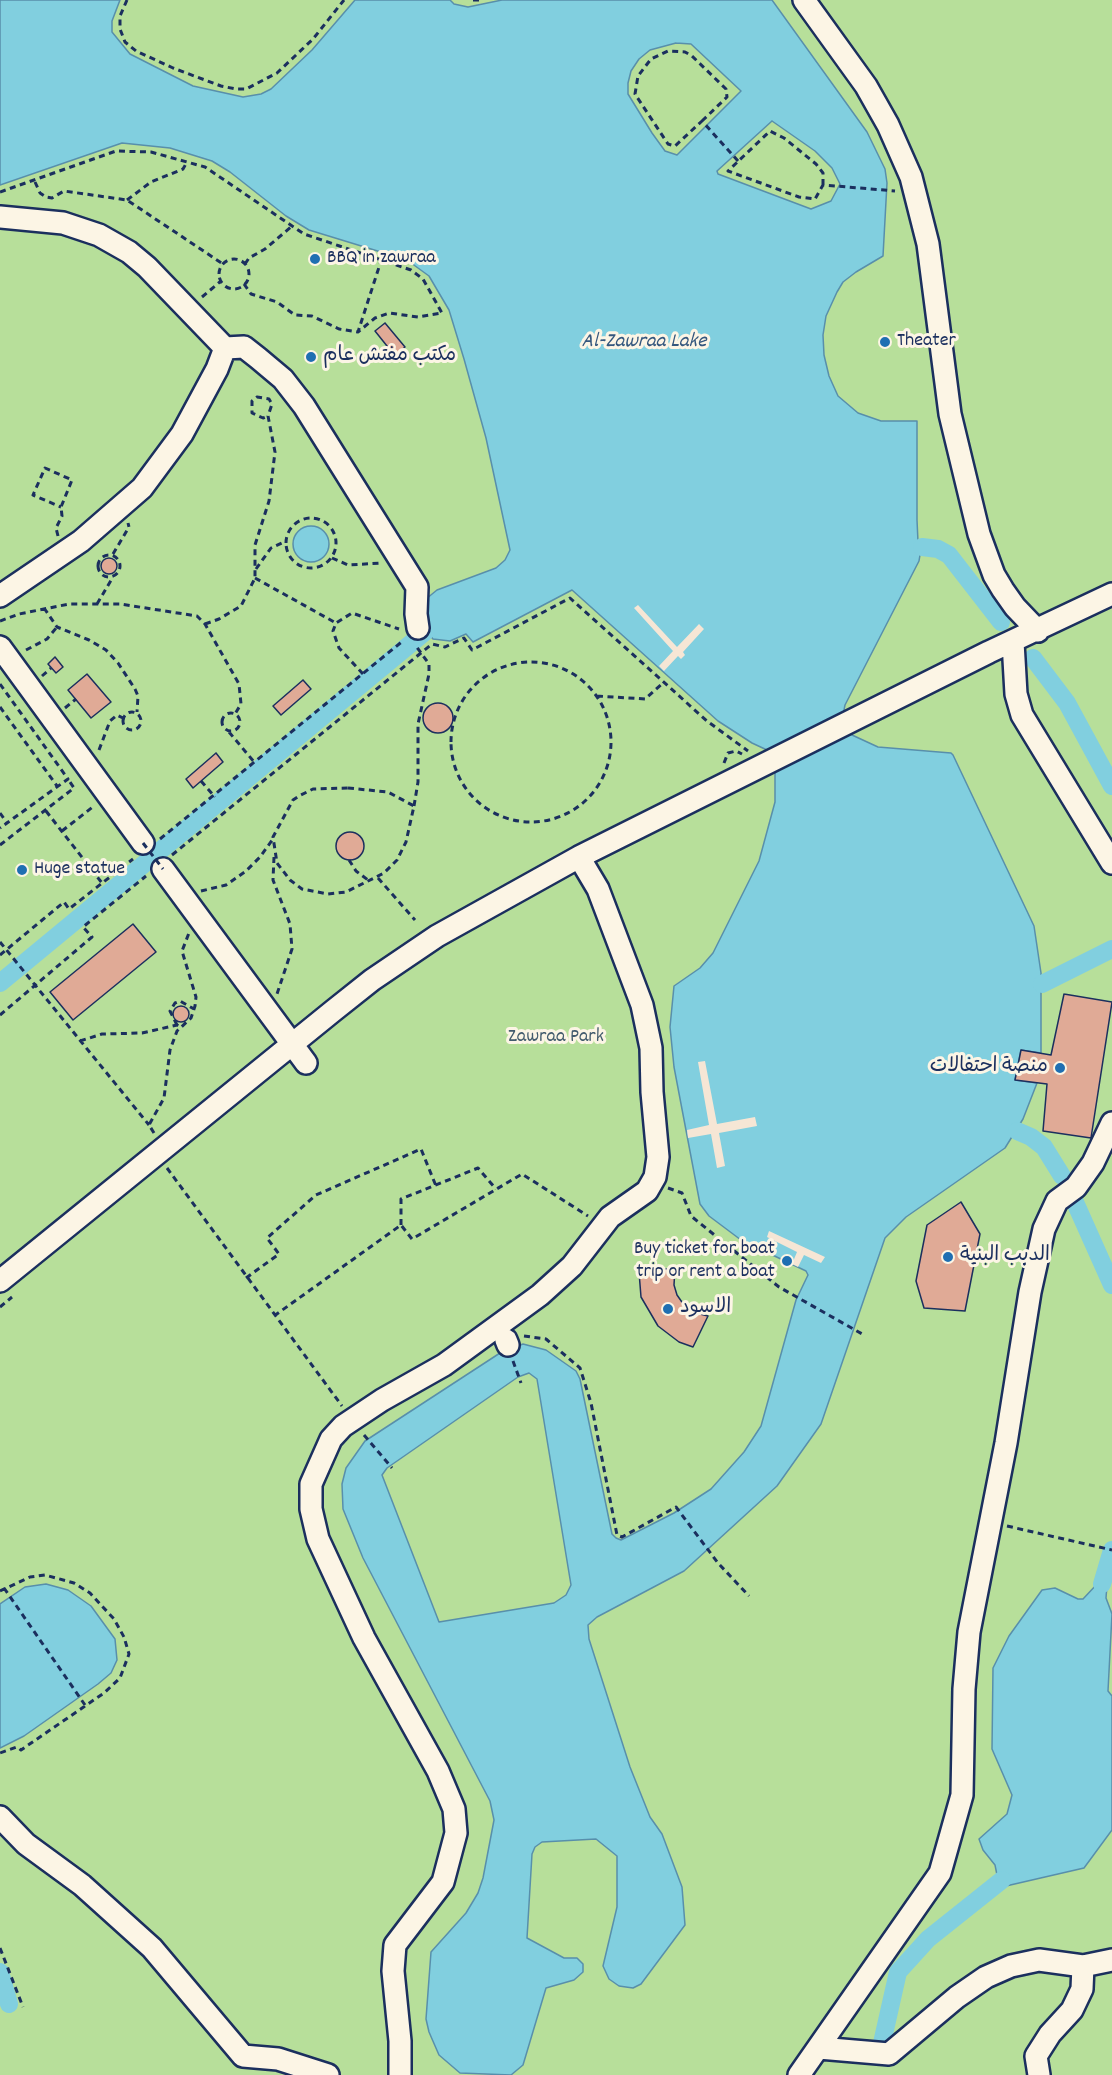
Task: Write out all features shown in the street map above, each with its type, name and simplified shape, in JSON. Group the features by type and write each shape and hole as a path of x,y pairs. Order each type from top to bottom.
{"street":[{"path":"804,0 866,86 888,124 911,177 928,244 950,414 979,534 994,575 1003,590 1015,607 1038,631"},
{"path":"0,216 63,223 99,235 129,252 225,348 244,347 272,368 294,393 417,587 414,632"},
{"path":"0,596 68,550 114,514 157,470 196,410 225,348"},
{"path":"0,1281 372,980 437,936 579,856 1112,594"},
{"path":"1013,642 1016,694 1022,715 1112,864"},
{"path":"6,655 143,843"},
{"path":"400,2075 400,2042 393,1971 395,1945 443,1882 456,1833 454,1809 438,1771 364,1638 318,1539 312,1509 311,1484 331,1439 352,1420 444,1365 513,1316 572,1266 602,1226 622,1207 647,1191 652,1183 658,1157 652,1092 651,1048 642,1005 598,889 579,856"},
{"path":"161,867 306,1063"},
{"path":"799,2075 940,1873 962,1795 964,1689 969,1632 1030,1292 1044,1229 1057,1201 1076,1187 1093,1163 1112,1123"},
{"path":"0,1817 26,1844 82,1885 152,1948 243,2056 278,2059 328,2075"},
{"path":"819,2048 888,2054 957,1997 986,1977 1011,1966 1039,1960 1083,1966 1112,1960"},
{"path":"1041,2068 1036,2056 1050,2034 1072,2010 1082,1989 1083,1966"}],"path":[{"path":"127,0 120,16 120,28 125,42 136,51 173,68 221,86 236,89 260,83 277,73 313,39 344,0"},
{"path":"473,0 480,0"},
{"path":"668,51 685,52 726,89 727,97 703,122 675,146 668,144 658,132 635,94 638,76 651,59 668,51"},
{"path":"703,122 738,161"},
{"path":"770,131 784,138 816,164 823,173 826,185 815,199 799,197 728,171 770,131"},
{"path":"0,192 35,182 116,152 151,152 219,174 291,227 411,270 423,279 442,313 418,317 389,314 375,318 358,332 339,329 312,316 295,315 277,302 251,294 244,284"},
{"path":"127,200 151,182 183,170 187,162"},
{"path":"35,182 40,193 46,197 52,198 64,191 127,200 185,241 223,264"},
{"path":"826,185 894,191"},
{"path":"245,264 249,258 265,249 291,227"},
{"path":"234,259 245,264 249,275 244,284 231,288 221,281 220,269 223,264 234,259"},
{"path":"358,332 381,260"},
{"path":"187,309 221,281"},
{"path":"205,624 241,606 255,578 255,544 267,511 274,465 268,416 272,404 269,399 257,397 252,401 252,413 257,417 268,416"},
{"path":"61,507 33,495 45,468 72,480 61,507 62,516 56,528 68,550"},
{"path":"319,518 327,522 337,541 332,558 326,564 308,568 297,564 289,557 286,541 290,529 301,520 319,518"},
{"path":"256,571 265,554 276,543 286,541"},
{"path":"97,604 113,577 120,570 120,561 117,557 108,554 100,559 98,568 104,576 113,577"},
{"path":"332,558 341,564 368,566 379,564 396,555"},
{"path":"255,578 336,623"},
{"path":"0,1015 92,937 83,927 161,867 432,644 445,646 464,638 472,650 570,598 707,721 749,750 744,754 736,751 728,753 725,757 723,765 739,777"},
{"path":"0,621 45,608 69,604 97,604 182,612 197,616 205,624 239,684 241,705 235,714"},
{"path":"45,608 57,627 89,640 106,650 118,663 138,696 137,712 141,719 135,729 124,726 123,718"},
{"path":"363,674 339,648 333,631 336,623 352,613 414,632"},
{"path":"6,655 26,650 54,633 57,627"},
{"path":"0,955 64,902 69,909 215,797 414,632"},
{"path":"274,855 282,871 302,889 318,893 338,893 378,878 402,851 418,782 422,715 429,674 429,664 422,652"},
{"path":"597,696 606,714 611,734 610,755 604,774 586,800 570,812 550,819 530,822 510,819 491,811 475,799 462,783 454,764 451,744 452,723 460,704 479,680 497,669 516,663 537,662 557,666 583,681 597,696 645,699 664,682"},
{"path":"0,684 74,788 0,845"},
{"path":"0,707 57,787"},
{"path":"123,718 129,712 137,712"},
{"path":"228,730 234,730 239,725 239,719 235,714 228,713 223,717 222,723 255,763"},
{"path":"93,775 107,724 114,716 123,718"},
{"path":"0,828 68,779"},
{"path":"201,781 215,797"},
{"path":"182,894 219,887 235,879 254,864 273,837 293,800 313,789 348,788 388,792 414,806"},
{"path":"62,831 108,795"},
{"path":"45,810 102,883"},
{"path":"0,813 7,823"},
{"path":"264,1007 276,995 292,949 290,924 273,880 273,837"},
{"path":"143,843 161,867"},
{"path":"349,861 356,871 368,880"},
{"path":"378,878 415,920"},
{"path":"80,1041 93,1035 142,1033 179,1026 191,1018 196,997 182,951 186,936 202,921"},
{"path":"0,942 154,1133"},
{"path":"179,1026 170,1011 175,1003 180,1001 194,1009"},
{"path":"149,1125 164,1098 170,1050 179,1026"},
{"path":"246,1278 279,1254 267,1238 316,1195 421,1149 436,1186"},
{"path":"157,1154 274,1316 352,1420 392,1468"},
{"path":"496,1189 478,1168 401,1199 401,1225 412,1239 522,1174 602,1226"},
{"path":"652,1183 682,1193 691,1216 779,1287 864,1335"},
{"path":"274,1316 401,1225"},
{"path":"507,1343 526,1335 546,1339 580,1368 591,1403 617,1535 622,1537 677,1509 718,1563 749,1596"},
{"path":"990,1523 1077,1540 1112,1550"},
{"path":"0,1753 17,1747 21,1750 111,1687 125,1669 129,1654 120,1627 90,1593 61,1578 45,1575 30,1577 2,1589 85,1705"},
{"path":"0,1948 23,2007"}],"green space":[{"name":"Zawraa Park","path":"0,0 1112,0 1112,2075 0,2075"}],"water":[{"name":"Al-Zawraa Lake","path":"0,0 120,0 112,21 112,32 130,54 193,86 243,97 261,94 271,89 312,50 355,0 450,0 454,4 468,7 502,0 772,0 867,132 885,169 887,183 883,256 843,282 837,292 826,316 823,335 824,355 829,376 838,396 858,413 881,421 917,421 917,520 918,542 922,543 919,561 845,705 842,720 844,728 852,735 878,747 953,755 1034,926 1041,973 1041,1053 1021,1050 1015,1080 1037,1083 1023,1119 1005,1148 906,1217 885,1238 821,1424 777,1486 684,1571 597,1617 588,1625 589,1639 630,1767 650,1817 662,1834 682,1887 685,1925 641,1984 633,1988 619,1986 609,1979 603,1966 617,1907 617,1856 596,1839 542,1842 535,1847 532,1854 527,1938 564,1958 577,1958 583,1964 583,1972 574,1980 546,1988 523,2065 511,2075 460,2073 439,2055 429,2032 426,2019 431,1952 466,1913 478,1893 494,1820 490,1801 363,1558 343,1509 342,1484 346,1468 365,1441 500,1353 523,1344 546,1350 576,1371 580,1379 612,1534 621,1540 674,1513 711,1489 744,1452 761,1426 796,1300 808,1275 806,1271 741,1240 709,1216 700,1204 674,1067 670,1027 674,986 700,968 713,953 759,861 775,802 773,755 718,721 572,590 473,642 466,634 450,641 433,639 423,627 426,599 437,590 496,568 505,560 510,550 486,438 464,359 449,310 429,276 407,260 309,230 286,216 230,172 212,161 170,148 122,143 0,185","holes":["676,43 691,44 741,91 677,155 665,151 628,94 631,71 639,59 650,50","772,121 815,151 832,168 840,184 831,201 811,209 718,174 717,171","529,1373 537,1379 571,1585 566,1595 554,1603 439,1622 382,1475 387,1468 518,1377"]},
{"path":"311,526 324,531 329,544 324,557 311,562 298,557 293,544 298,531"},
{"path":"1098,1583 1107,1585 1106,1598 1112,1614 1108,1691 1112,1696 1112,1830 1084,1868 1006,1886 997,1875 995,1865 983,1850 979,1839 1007,1814 1012,1795 992,1749 993,1668 1009,1636 1042,1590 1055,1588 1078,1599 1083,1599"},
{"path":"46,1584 68,1590 91,1606 115,1639 117,1660 111,1673 98,1684 24,1736 0,1748 0,1604 25,1587"}],"pier":[{"path":"638,605 677,647 699,624 704,629 683,652 685,655 681,659 678,656 664,671 659,666 673,651 634,608"},
{"path":"705,1061 717,1124 755,1117 757,1126 719,1133 725,1166 717,1168 711,1134 688,1138 687,1130 709,1125 698,1062"},
{"path":"769,1231 825,1257 821,1263 804,1255 798,1267 792,1264 797,1252 767,1237"}],"building":[{"path":"385,323 405,347 395,356 375,331"},
{"path":"109,558 115,560 117,566 115,572 109,574 103,572 101,566 103,560"},
{"path":"55,657 63,667 56,673 48,664"},
{"path":"87,674 111,702 91,718 68,690"},
{"path":"303,680 311,689 281,715 273,706"},
{"path":"438,703 448,708 453,718 448,728 438,733 428,728 423,718 428,708"},
{"path":"216,753 223,762 193,788 186,779"},
{"path":"350,832 360,836 364,846 360,856 350,860 340,856 336,846 340,836"},
{"path":"133,924 156,952 73,1020 50,992"},
{"name":"منصة احتفالات","path":"1064,994 1112,1002 1091,1138 1043,1131 1047,1084 1015,1080 1021,1050 1051,1055"},
{"path":"181,1006 187,1008 189,1014 187,1020 181,1022 175,1020 173,1014 175,1008"},
{"name":"الدبب البنية","path":"961,1202 980,1234 965,1311 924,1308 916,1281 927,1225"},
{"name":"الاسود","path":"675,1268 674,1285 677,1295 684,1305 696,1313 708,1316 693,1347 679,1342 658,1326 641,1297 639,1272"}],"waterway":[{"path":"922,547 938,549 949,555 1001,622"},
{"path":"0,983 426,631"},
{"path":"1033,658 1067,703 1112,786"},
{"path":"1042,984 1112,949"},
{"path":"1017,1131 1031,1137 1044,1147 1062,1176"},
{"path":"1074,1200 1112,1285"},
{"path":"1102,1584 1112,1550"},
{"path":"882,2043 898,1972 928,1939 1002,1880"},
{"path":"0,1972 9,2004"}],"place":[{"name":"BBQ in zawraa","path":"315,259"},
{"name":"Theater","path":"885,342"},
{"name":"مكتب مفتش عام","path":"311,357"},
{"name":"Huge statue","path":"22,870"},
{"name":"منصة احتفالات","path":"1060,1068"},
{"name":"الدبب البنية","path":"948,1257"},
{"name":"Buy ticket for boat trip or rent a boat","path":"787,1261"},
{"name":"الاسود","path":"668,1309"}]}
